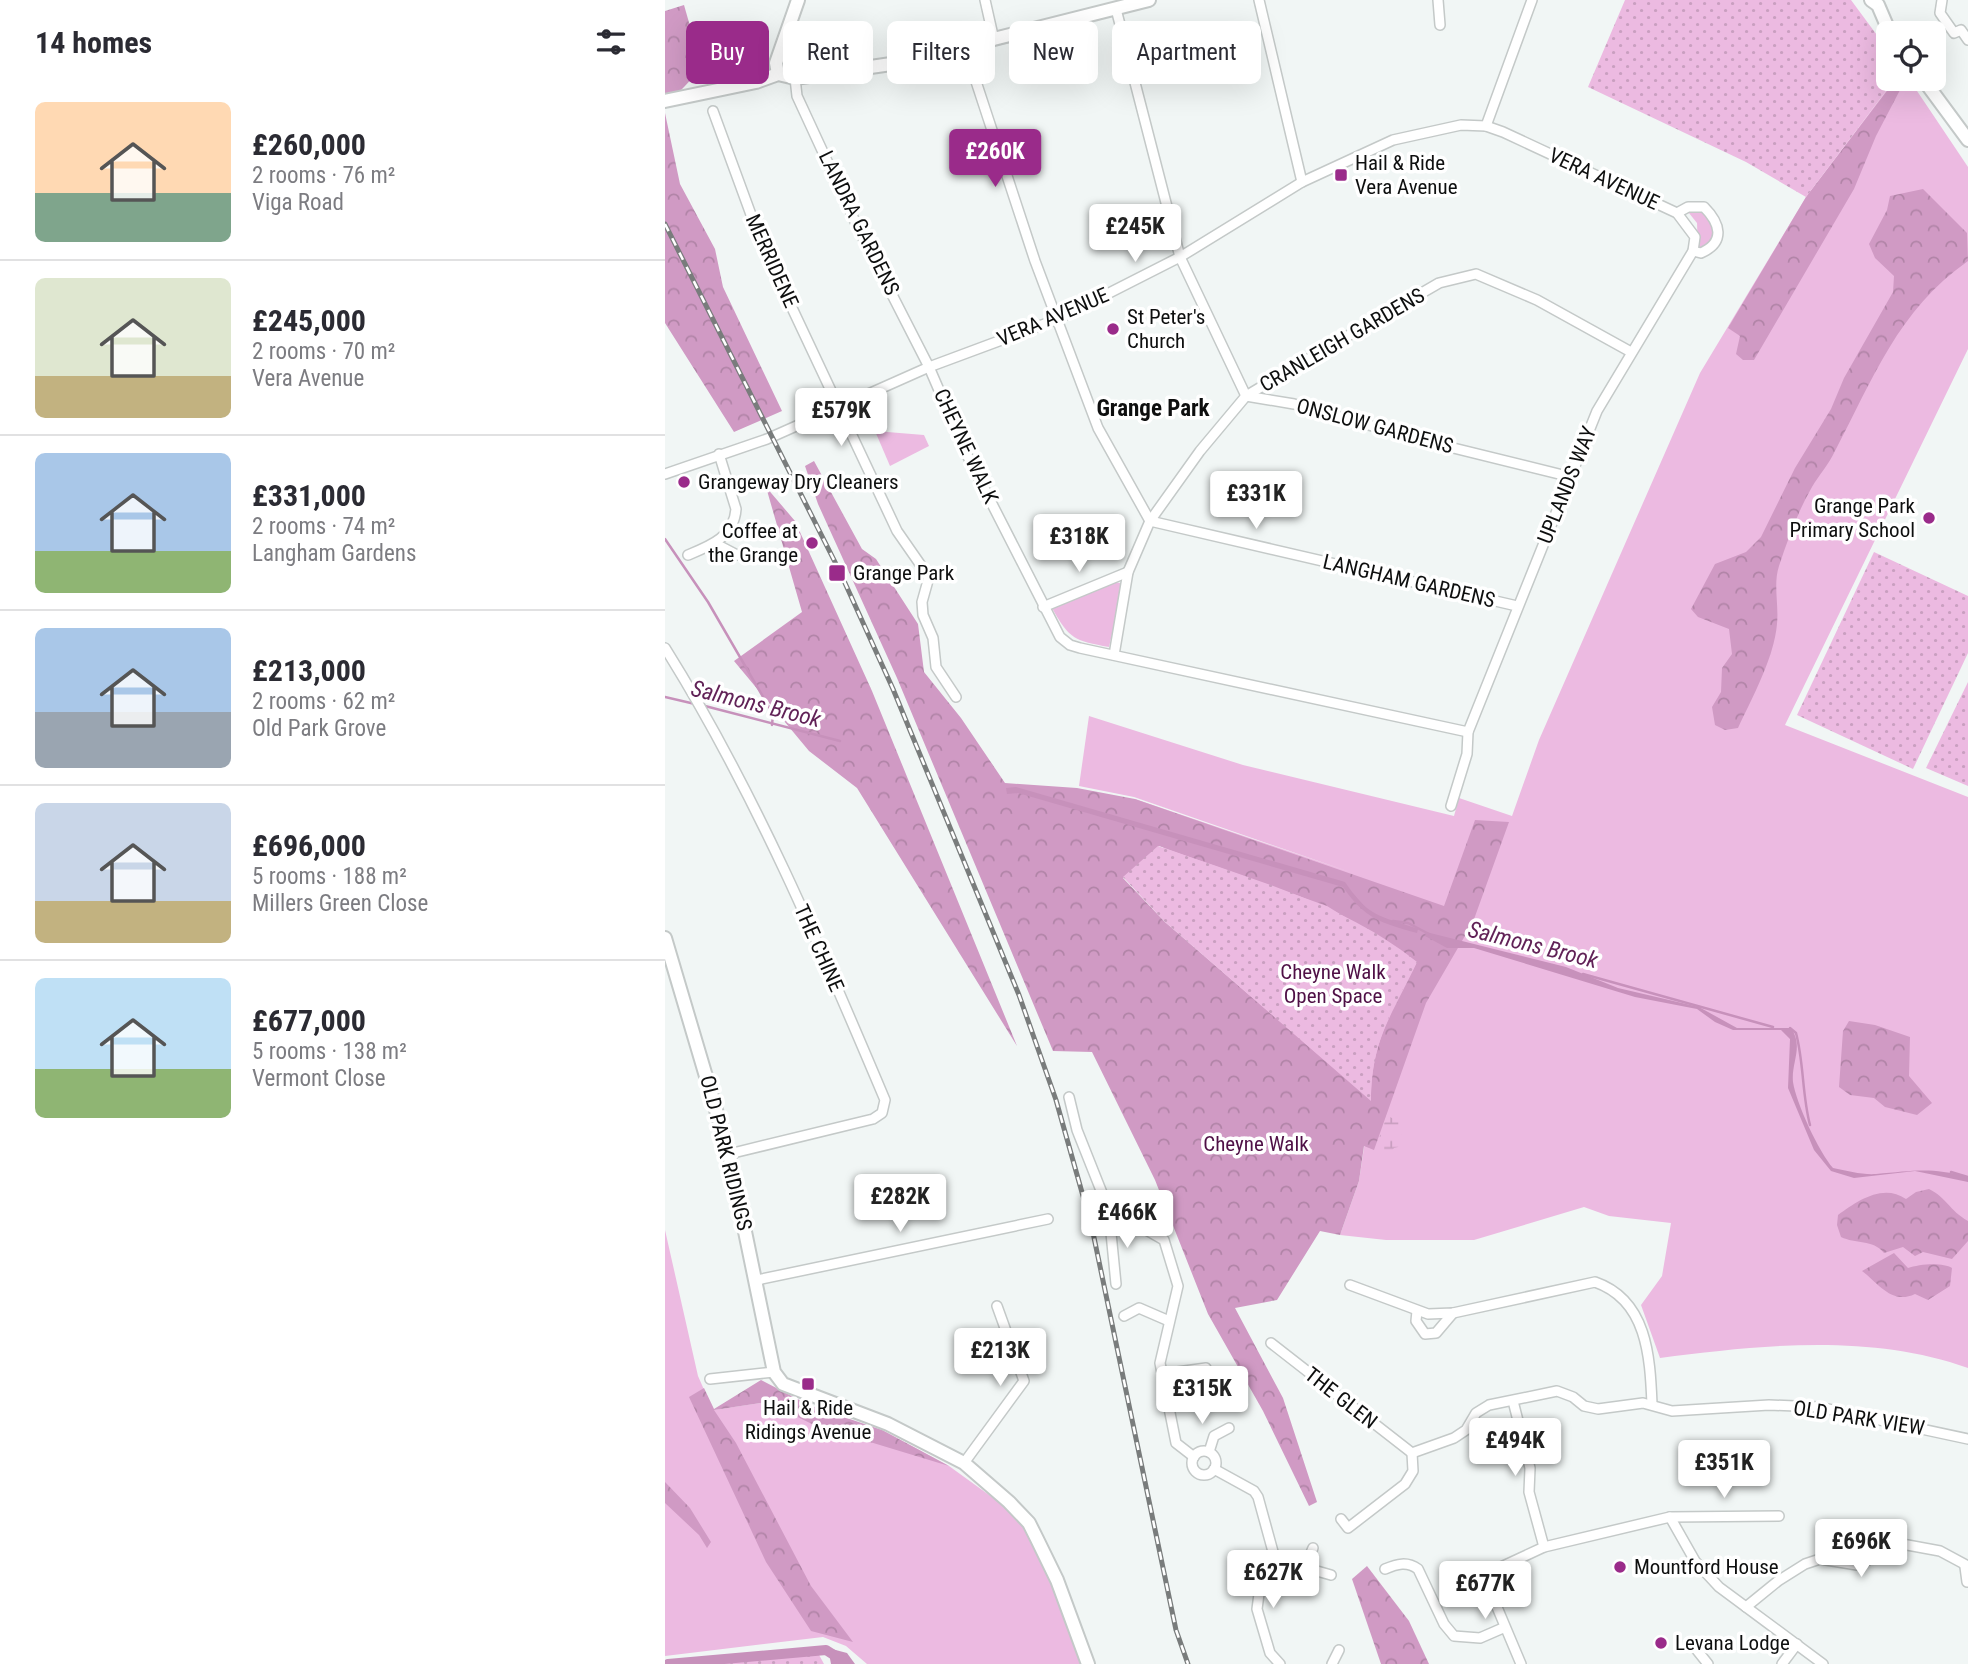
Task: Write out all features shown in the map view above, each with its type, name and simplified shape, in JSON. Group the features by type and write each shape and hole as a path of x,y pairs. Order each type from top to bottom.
{"street":[{"path":"778,74 776,63 798,0"},
{"path":"985,0 990,21"},
{"path":"995,40 1149,0"},
{"path":"1259,0 1302,182"},
{"path":"1438,0 1440,25"},
{"path":"1486,126 1532,0"},
{"path":"1942,0 1940,13 1954,33 1961,30 1968,40"},
{"path":"1878,2 1885,21"},
{"path":"1116,9 1180,257 1246,396"},
{"path":"665,101 756,82 778,74 783,75"},
{"name":"LANDRA GARDENS","path":"796,84 797,96 858,228 929,367"},
{"path":"977,84 1035,261 1098,428 1150,522"},
{"path":"1932,91 1968,140"},
{"name":"MERRIDENE","path":"713,111 761,242 897,531 929,577 922,602 923,615 933,638 936,667 956,697"},
{"name":"VERA AVENUE","path":"665,474 767,439 929,367 1058,319 1180,257 1302,182 1393,140 1461,125 1486,126 1677,213"},
{"name":"UPLANDS WAY","path":"1451,806 1467,754 1468,732 1597,411 1693,251 1701,253 1716,242 1720,232 1716,219 1704,207 1688,207 1677,213"},
{"path":"1677,213 1695,237 1693,251"},
{"name":"CRANLEIGH GARDENS","path":"1114,654 1128,572 1150,522 1200,451 1246,396 1439,283 1462,275 1487,276 1630,352"},
{"name":"CHEYNE WALK","path":"929,367 967,455 1043,607 1060,637 1070,645 1468,732"},
{"name":"ONSLOW GARDENS","path":"1246,396 1294,404 1429,442 1571,477"},
{"path":"688,555 716,544 733,522 736,509 719,454"},
{"name":"LANGHAM GARDENS","path":"1150,522 1517,606"},
{"path":"716,544 737,555"},
{"path":"1043,607 1128,572"},
{"name":"THE CHINE","path":"665,648 702,713 813,930 885,1100 882,1113 873,1119 729,1154"},
{"name":"OLD PARK RIDINGS","path":"665,938 729,1154 774,1372"},
{"path":"1069,1097 1077,1130 1108,1208 1164,1240 1178,1286 1161,1350 1163,1374 1176,1443 1193,1457"},
{"path":"1117,1284 1111,1233 1118,1213"},
{"path":"757,1280 1048,1219"},
{"path":"1350,1284 1417,1311 1453,1313 1595,1282 1615,1289 1624,1298 1644,1338 1650,1359 1652,1404"},
{"path":"964,1463 1024,1381 997,1306"},
{"path":"1124,1316 1139,1308 1169,1321"},
{"path":"1417,1311 1416,1321 1425,1334 1436,1333 1453,1313"},
{"name":"THE GLEN","path":"1271,1343 1412,1452"},
{"path":"1163,1374 1206,1368"},
{"path":"710,1378 774,1372 783,1384 888,1424 964,1463 1029,1523 1057,1580 1088,1664"},
{"name":"OLD PARK VIEW","path":"1513,1401 1557,1391 1573,1397 1584,1406 1598,1409 1652,1404 1672,1411 1769,1405 1819,1407 1968,1439"},
{"path":"1348,1528 1405,1485 1413,1471 1412,1452 1454,1438 1465,1430 1476,1413 1489,1405 1513,1401 1530,1468 1529,1492 1544,1547"},
{"path":"1209,1452 1214,1436 1229,1428"},
{"path":"1200,1451 1209,1452 1215,1459 1214,1469 1205,1475 1197,1473 1192,1465 1193,1457 1200,1451"},
{"path":"1214,1469 1254,1491 1258,1497 1275,1559 1259,1594 1257,1609 1270,1653 1280,1664"},
{"path":"1521,1664 1503,1628 1486,1581 1488,1573 1544,1547 1670,1517 1779,1516"},
{"path":"1670,1517 1696,1561 1719,1587 1823,1664"},
{"path":"1341,1519 1354,1536"},
{"path":"1747,1607 1778,1581 1805,1564 1820,1559 1857,1565 1902,1544 1940,1551 1966,1566 1967,1582"},
{"path":"1304,1567 1313,1548"},
{"path":"1275,1559 1331,1574"},
{"path":"1385,1569 1411,1564 1418,1569 1444,1623 1454,1636 1480,1638 1503,1628"},
{"path":"1782,1664 1797,1644"},
{"path":"1696,1649 1708,1664"},
{"path":"1332,1664 1339,1650"}],"green space":[{"path":"1625,0 1851,0 1876,34 1876,91 1886,91 1806,197 1746,162 1588,87"},
{"path":"684,5 689,21 686,21 687,84 665,107 665,11"},
{"path":"1886,91 1917,91 1968,167 1968,349 1785,725 1968,797 1968,1368 1931,1357 1854,1346 1776,1346 1660,1358 1641,1305 1662,1276 1671,1223 1609,1216 1584,1207 1474,1240 1386,1240 1340,1235 1359,1181 1371,1101 1253,1001 1135,799 1353,873 1134,797 1079,786 1089,716 1243,765 1454,816 1459,798 1512,816 1539,740 1700,373 1806,197"},
{"path":"1887,91 1899,91 1876,136 1854,189 1754,360 1743,360 1736,354 1740,336 1728,328 1806,197"},
{"path":"665,113 680,184 715,249 723,287 782,411 734,432 665,323"},
{"path":"1923,189 1967,233 1968,261 1923,301 1889,347 1833,456 1807,496 1777,573 1777,624 1767,664 1738,728 1725,730 1715,725 1712,707 1721,692 1722,668 1732,654 1729,629 1698,617 1691,609 1715,564 1746,552 1761,537 1795,468 1831,409 1844,378 1893,292 1894,276 1875,258 1869,244 1887,210 1890,196"},
{"path":"1705,212 1717,230 1712,244 1698,250 1697,223 1689,213"},
{"path":"875,431 924,435 929,446 890,466"},
{"name":"Cheyne Walk","path":"814,461 862,549 876,559 918,624 924,672 961,718 1005,783 1077,788 1135,799 1444,906 1475,820 1509,822 1473,922 1426,1003 1374,1150 1364,1146 1359,1181 1340,1235 1320,1231 1277,1300 1235,1308 1283,1398 1317,1502 1309,1506 1263,1411 1208,1314 1155,1180 1092,1052 1053,1051 897,678 818,504 805,466","holes":["1159,846 1327,906 1417,962 1379,1043 1371,1100 1165,922 1123,878"]},
{"path":"766,487 795,521 872,691 1017,1046 857,788 809,751 734,661 802,612"},
{"name":"Grange Park Primary School","path":"1874,552 1968,596 1968,653 1913,769 1797,715"},
{"path":"1112,582 1120,583 1123,587 1109,647 1074,637 1063,626 1052,608"},
{"path":"1968,682 1968,786 1926,768"},
{"name":"Cheyne Walk Open Space","path":"1158,846 1326,907 1388,941 1417,962 1384,1028 1375,1062 1371,1101 1165,922 1123,877"},
{"path":"1849,1021 1875,1025 1910,1037 1909,1076 1932,1103 1917,1115 1885,1107 1874,1098 1850,1095 1839,1087 1843,1031"},
{"path":"1387,1115 1403,1125 1405,1130 1399,1138 1402,1146 1394,1148 1387,1158 1375,1150"},
{"path":"1929,1189 1968,1221 1968,1241 1952,1259 1923,1252 1915,1256 1903,1247 1884,1253 1875,1246 1841,1237 1837,1225 1838,1215 1853,1204 1879,1193 1906,1199 1916,1192"},
{"path":"665,1230 698,1376 713,1410 767,1402 882,1430 949,1466 1014,1513 1036,1548 1084,1664 867,1664 846,1646 823,1637 665,1656"},
{"path":"1894,1253 1908,1268 1931,1264 1952,1268 1950,1286 1928,1300 1915,1294 1899,1297 1886,1292 1862,1271"},
{"path":"761,1380 809,1405 882,1430 949,1466 814,1425 767,1402 714,1410 736,1443 811,1586 853,1642 811,1631 766,1562 689,1397 704,1388 714,1409"},
{"path":"665,1482 690,1508 711,1542 707,1548 699,1535 665,1503"},
{"path":"1367,1566 1409,1621 1429,1664 1381,1664 1352,1579"},
{"path":"818,1653 824,1664 718,1664"}],"shaded area":[{"path":"1016,787 1345,882 1368,909 1418,929 1417,933 1375,918 1359,906 1343,887 1018,793 1007,794 1006,788"},
{"path":"1426,932 1566,967 1618,988 1699,1007 1737,1028 1791,1028 1797,1042 1793,1075 1795,1091 1815,1139 1833,1168 1871,1174 1915,1171 1854,1178 1831,1171 1814,1150 1788,1088 1790,1039 1781,1030 1733,1030 1715,1022 1697,1009 1635,997 1474,948 1447,948 1425,936"},
{"path":"1915,1171 1943,1172 1968,1177 1968,1182"},
{"path":"828,1648 847,1653 855,1664 831,1664"}],"waterway":[{"path":"665,539 708,602 773,714 772,725"},
{"name":"Salmons Brook","path":"665,697 695,704"},
{"name":"Salmons Brook","path":"705,706 840,741"},
{"name":"Salmons Brook","path":"1352,894 1366,910"},
{"name":"Salmons Brook","path":"1393,921 1408,923 1429,934"},
{"name":"Salmons Brook","path":"1583,974 1773,1027"},
{"name":"Salmons Brook","path":"1790,1028 1796,1033 1799,1044 1810,1125"},
{"name":"Salmons Brook","path":"1951,1172 1968,1177"},
{"path":"668,1664 826,1650 848,1664"}],"railway":[{"path":"665,224 840,572 893,689 1019,995 1056,1100 1092,1228 1176,1630 1188,1664"}],"place":[{"name":"Hail & Ride Vera Avenue","path":"1341,175"},
{"name":"St Peter's Church","path":"1113,329"},
{"name":"Grangeway Dry Cleaners","path":"684,482"},
{"name":"Grange Park Primary School","path":"1929,518"},
{"name":"Coffee at the Grange","path":"812,543"},
{"name":"Grange Park","path":"837,573"},
{"name":"Hail & Ride Ridings Avenue","path":"808,1384"},
{"name":"Mountford House","path":"1620,1567"},
{"name":"Levana Lodge","path":"1661,1643"}],"district":[{"name":"Grange Park","path":"1153,408"}]}
